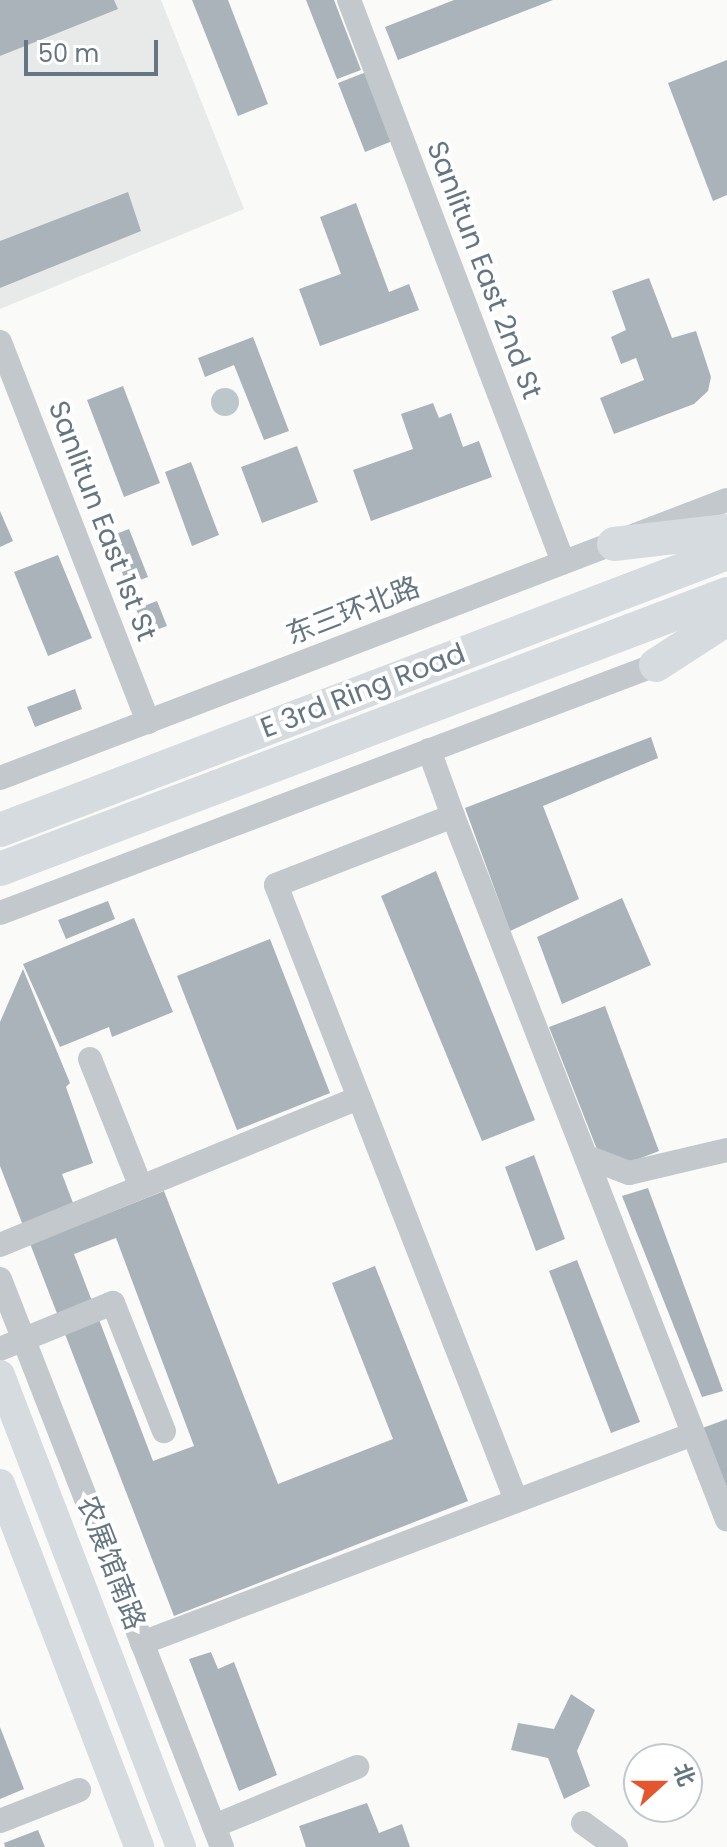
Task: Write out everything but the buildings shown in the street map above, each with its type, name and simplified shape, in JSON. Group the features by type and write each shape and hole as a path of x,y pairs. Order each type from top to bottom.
{"highway":[{"path":"614,544 727,531"},
{"name":"E 3rd Ring Road","path":"0,830 727,553"},
{"name":"E 3rd Ring Road","path":"0,868 727,594"},
{"path":"656,665 727,619"}],"main road":[{"name":"农展馆南路","path":"0,1375 181,1847"},
{"path":"0,1484 139,1847"}],"street":[{"name":"Sanlitun East 2nd St","path":"349,0 563,562"},
{"name":"Sanlitun East 1st St","path":"0,342 148,722"},
{"name":"东三环北路","path":"0,778 727,500"},
{"path":"0,868 8,910 727,638"},
{"path":"429,750 727,1520"},
{"path":"453,816 276,885 516,1500"},
{"path":"90,1059 141,1187"},
{"path":"0,1245 359,1098"},
{"path":"587,1157 629,1173 727,1150"},
{"name":"农展馆南路","path":"0,1279 218,1837"},
{"path":"0,1349 113,1303 164,1431"},
{"path":"142,1643 693,1434"},
{"path":"218,1837 357,1767"},
{"path":"0,1821 79,1790"},
{"path":"583,1823 616,1847"}],"shaded area":[{"path":"0,0 161,0 244,209 0,309"},
{"path":"225,388 235,392 239,402 235,412 225,416 215,412 211,402 215,392"}]}
